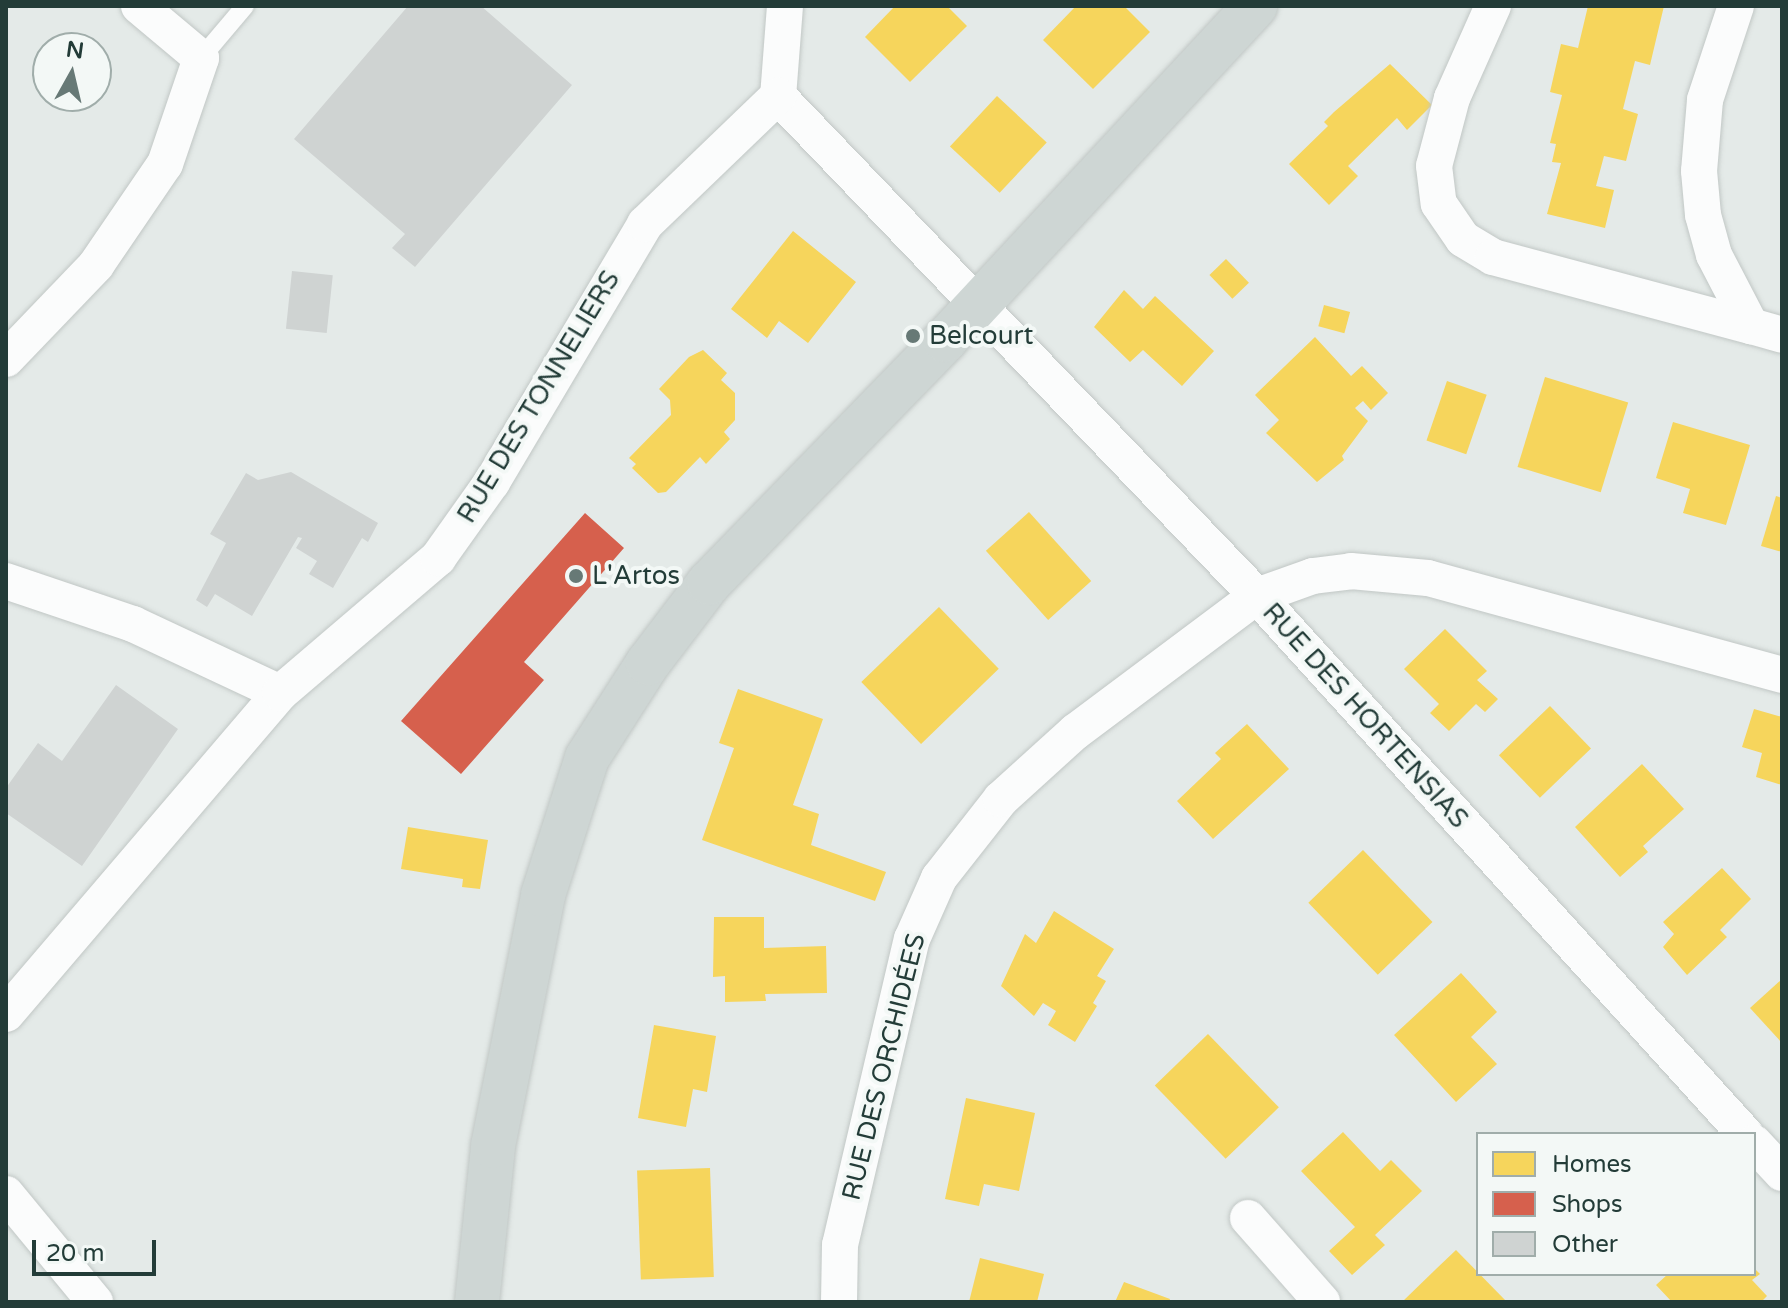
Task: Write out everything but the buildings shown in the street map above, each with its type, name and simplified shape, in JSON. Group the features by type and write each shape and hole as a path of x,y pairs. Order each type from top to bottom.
{"main road":[{"path":"477,1302 493,1146 543,895 587,758 648,663 709,583 976,305 1255,6"}],"street":[{"path":"6,359 96,265 165,164 201,58 139,6"},
{"path":"1493,6 1452,98 1434,166 1439,204 1463,239 1493,257 1766,331"},
{"path":"1736,6 1705,100 1699,171 1714,255 1766,331"},
{"path":"778,96 787,7"},
{"name":"RUE DES HORTENSIAS","path":"778,96 1257,596 1743,1132"},
{"name":"RUE DES TONNELIERS","path":"6,1014 280,693 438,558 492,482 645,224 778,96"},
{"name":"RUE DES ORCHIDÉES","path":"839,1302 840,1245 847,1214 912,939 939,878 1001,799 1075,732 1257,596 1313,576 1351,571 1428,578 1782,675"},
{"path":"6,581 133,624 280,693"},
{"path":"1756,1145 1782,1173"},
{"path":"6,1194 95,1302"},
{"path":"1248,1218 1322,1302"}],"lane":[{"path":"201,58 245,6"}],"place":[{"name":"Belcourt","path":"913,336"},
{"name":"L'Artos","path":"576,576"}]}
